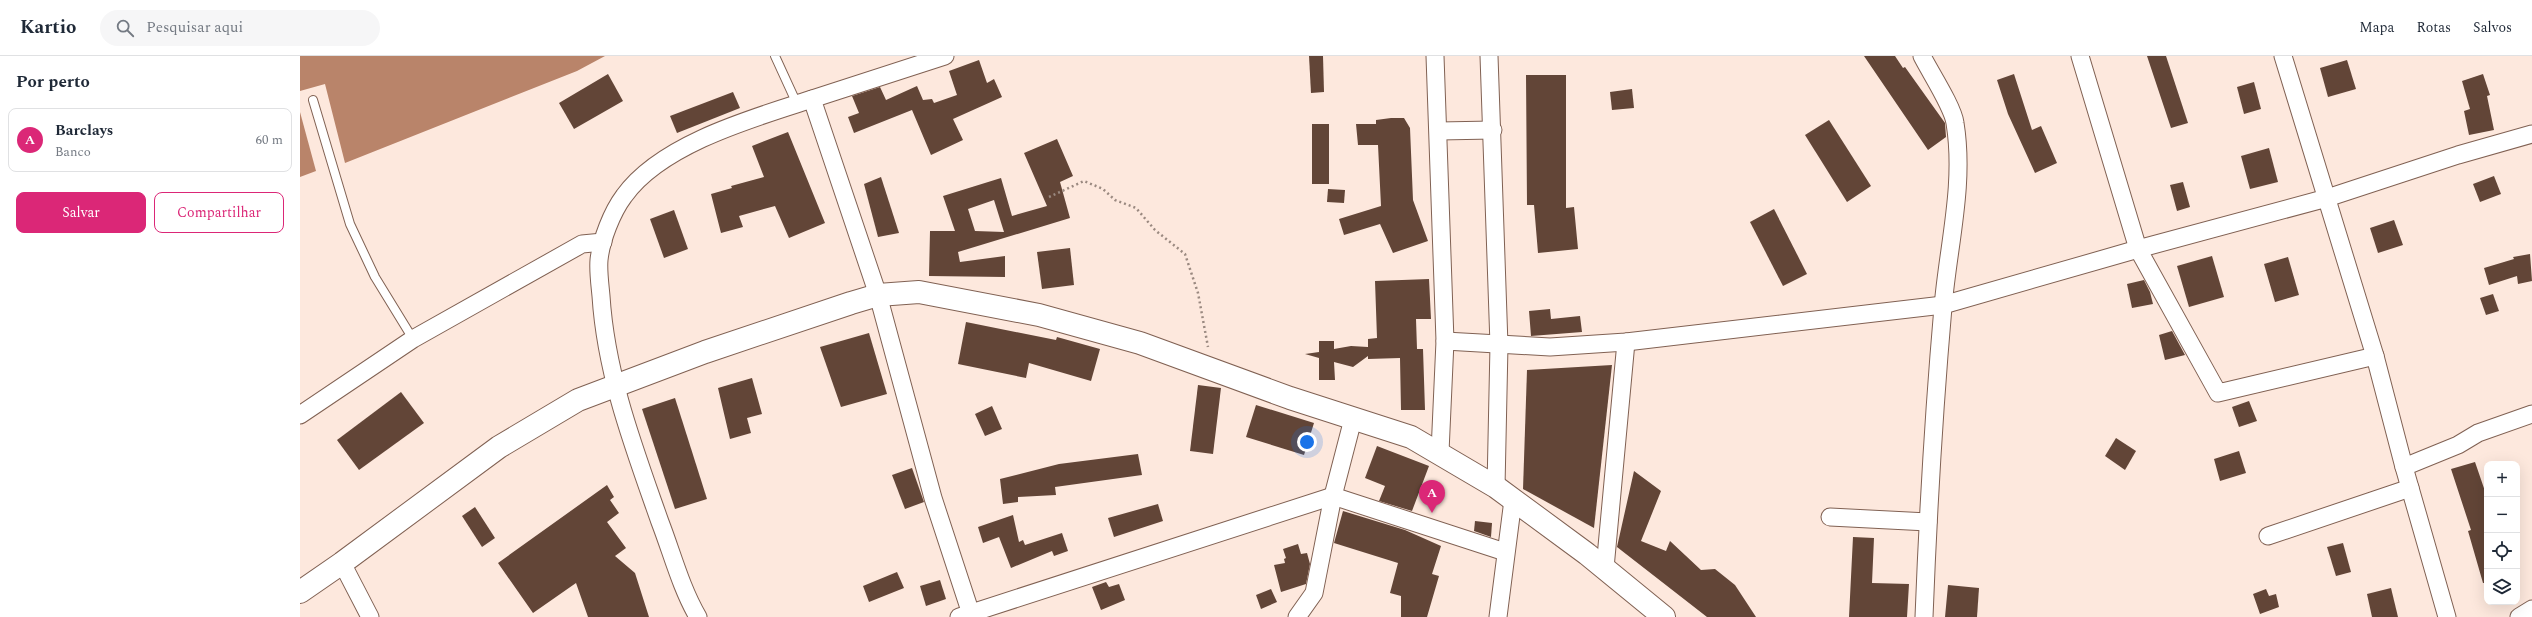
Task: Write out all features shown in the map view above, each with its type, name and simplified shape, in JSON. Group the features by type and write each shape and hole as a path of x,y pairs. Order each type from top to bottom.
{"street":[{"path":"698,617 634,448 615,386 602,321 599,260 607,230 624,196 652,168 681,149 738,123 945,56"},
{"path":"1435,56 1439,131 1445,342 1440,452"},
{"path":"1489,56 1493,130 1505,494 1505,552 1498,617"},
{"path":"1922,56 1955,121 1958,142 1957,199 1943,306 1928,522 1924,617"},
{"path":"2080,56 2138,249 2218,393 2375,356"},
{"path":"2283,56 2375,356 2404,467 2447,617"},
{"path":"805,102 878,295 933,498 967,615 1333,496 1505,552"},
{"path":"1439,131 1493,130"},
{"path":"1445,342 1550,348 1626,342 1943,306 2138,249 2327,198 2458,155 2532,134"},
{"path":"300,415 413,339 582,244 604,242"},
{"path":"300,592 342,564 499,447 578,400 705,352 878,295 919,292 1039,315 1140,343 1353,419 1411,437 1440,452 1505,494 1605,568 1664,617"},
{"path":"1605,568 1626,342"},
{"path":"2404,467 2458,445 2478,433 2532,414"},
{"path":"1297,617 1314,593 1333,496 1353,419"},
{"path":"2268,536 2410,488"},
{"path":"1830,517 1928,522"},
{"path":"342,564 370,617"},
{"path":"2519,617 2532,609"}],"lane":[{"path":"775,56 805,102"},
{"path":"314,100 350,224 375,278 413,339"}],"path":[{"path":"1049,197 1084,181 1103,189 1115,200 1136,208 1155,230 1185,254 1198,293 1212,369"}],"shaded area":[{"path":"300,56 605,56 577,71 345,163 325,84 300,91"},
{"path":"300,112 316,171 300,177"}],"building":[{"path":"1309,56 1323,56 1324,92 1311,93"},
{"path":"1864,56 1895,56 1903,68 1905,67 1945,123 1946,137 1928,150"},
{"path":"2147,56 2166,56 2188,123 2171,128"},
{"path":"979,60 987,83 994,79 1002,97 953,119 963,140 931,155 912,110 854,133 848,117 859,113 852,96 880,87 886,100 917,86 923,100 932,99 934,103 957,95 949,71"},
{"path":"2347,60 2356,89 2328,97 2320,68"},
{"path":"608,74 623,101 574,129 559,103"},
{"path":"2014,74 2032,130 2041,126 2057,163 2035,173 2008,114 1997,80"},
{"path":"2483,74 2490,95 2487,96 2494,130 2469,135 2464,111 2470,109 2462,81"},
{"path":"1526,75 1566,75 1566,208 1574,207 1578,249 1538,253 1534,205 1527,205"},
{"path":"2254,82 2261,109 2244,114 2237,87"},
{"path":"1632,89 1634,108 1612,110 1610,92"},
{"path":"733,92 740,108 677,133 670,116"},
{"path":"1404,118 1410,128 1413,200 1428,241 1393,253 1380,224 1344,235 1339,219 1381,206 1378,145 1358,145 1356,124 1376,124 1376,120"},
{"path":"1829,120 1871,186 1847,202 1805,135"},
{"path":"1312,124 1329,124 1329,184 1312,184"},
{"path":"788,132 825,223 789,238 775,206 739,216 743,227 721,233 711,194 732,188 731,186 764,177 752,146"},
{"path":"1057,139 1073,176 1060,182 1070,218 958,252 960,262 1005,256 1005,277 929,276 930,231 955,231 943,196 1001,178 1012,216 1047,206 1024,153","holes":["994,200 1004,232 975,231 968,209"]},
{"path":"2269,148 2278,182 2250,189 2241,156"},
{"path":"2494,176 2501,194 2480,202 2473,184"},
{"path":"881,177 899,233 878,237 864,184"},
{"path":"2183,182 2190,207 2177,211 2170,185"},
{"path":"1328,189 1345,190 1344,203 1327,202"},
{"path":"1774,209 1807,274 1783,286 1750,222"},
{"path":"674,210 688,249 664,258 650,219"},
{"path":"2394,220 2403,245 2378,253 2370,228"},
{"path":"1070,248 1074,285 1042,289 1037,252"},
{"path":"2530,254 2532,281 2518,284 2517,276 2489,285 2484,268 2514,259 2513,257"},
{"path":"2212,256 2224,297 2189,307 2177,266"},
{"path":"2288,257 2299,295 2275,302 2264,264"},
{"path":"1429,279 1431,319 1416,319 1417,349 1423,349 1425,410 1401,410 1400,358 1368,359 1368,356 1353,367 1334,362 1335,380 1319,380 1319,358 1305,354 1319,352 1319,341 1334,341 1334,349 1351,346 1368,347 1368,339 1377,338 1375,281"},
{"path":"2144,280 2150,292 2153,304 2132,308 2127,284"},
{"path":"2493,294 2499,311 2486,315 2480,298"},
{"path":"1550,309 1551,319 1580,316 1582,332 1531,336 1529,311"},
{"path":"966,322 1056,340 1057,337 1100,349 1091,381 1029,363 1026,378 958,364"},
{"path":"2172,331 2185,355 2165,360 2159,335"},
{"path":"869,333 887,394 841,407 820,347"},
{"path":"1612,365 1594,528 1523,489 1527,370"},
{"path":"752,378 762,414 747,418 751,433 730,439 718,388"},
{"path":"1198,385 1221,388 1213,454 1190,451"},
{"path":"401,392 424,423 359,470 337,440"},
{"path":"675,398 707,499 675,509 642,409"},
{"path":"2249,401 2257,421 2239,427 2232,407"},
{"path":"1256,405 1314,423 1304,455 1246,437"},
{"path":"992,406 1002,429 985,436 975,414"},
{"path":"2116,438 2136,451 2125,470 2105,456"},
{"path":"1377,446 1429,466 1412,511 1379,501 1385,486 1365,478"},
{"path":"2239,451 2246,473 2220,481 2214,459"},
{"path":"1138,454 1142,475 1055,487 1056,495 1018,497 1018,502 1003,504 1000,479 1059,464"},
{"path":"2475,462 2484,488 2484,583 2468,531 2471,530 2451,469"},
{"path":"912,468 924,502 905,509 892,475"},
{"path":"1634,471 1661,491 1641,541 1666,551 1670,541 1701,570 1715,569 1735,585 1756,617 1707,617 1617,547"},
{"path":"607,485 614,497 610,500 619,513 607,522 626,548 615,556 635,573 649,617 588,617 576,583 533,613 498,563"},
{"path":"1158,504 1163,521 1114,537 1108,518"},
{"path":"475,507 495,538 482,547 462,516"},
{"path":"1343,511 1405,530 1441,546 1432,574 1439,576 1427,617 1401,617 1401,596 1390,593 1398,563 1334,543"},
{"path":"1013,515 1019,542 1023,540 1025,545 1062,533 1068,551 1054,556 1052,551 1011,568 999,537 983,543 978,527"},
{"path":"1475,521 1492,523 1491,537 1474,531"},
{"path":"1853,537 1874,538 1872,583 1909,584 1907,617 1849,617"},
{"path":"2343,543 2351,572 2336,576 2327,547"},
{"path":"1298,544 1301,554 1307,553 1310,564 1306,584 1281,592 1274,565 1285,563 1284,559 1286,558 1283,549"},
{"path":"897,572 904,588 869,602 863,586"},
{"path":"940,580 946,599 926,606 920,586"},
{"path":"1106,582 1109,587 1119,584 1125,600 1101,610 1092,587"},
{"path":"1948,585 1979,588 1977,617 1945,617"},
{"path":"2391,588 2398,617 2372,617 2367,594"},
{"path":"1271,589 1277,602 1261,609 1256,595"},
{"path":"2266,589 2269,596 2276,594 2279,607 2260,614 2253,594"}],"place":[{"name":"Barclays","path":"1432,513"}]}
